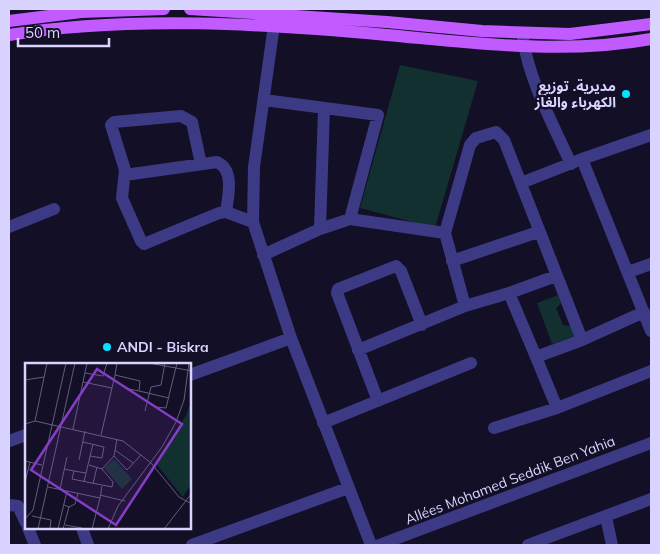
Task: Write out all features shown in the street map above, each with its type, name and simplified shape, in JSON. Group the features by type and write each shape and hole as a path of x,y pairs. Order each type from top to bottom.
{"main road":[{"path":"9,21 81,12 164,9"},
{"path":"190,9 277,11 482,31 570,34 651,24"},
{"path":"9,35 89,25 163,24 273,27 566,48 651,39"},
{"path":"609,30 611,44"}],"street":[{"path":"277,11 273,27 254,167 254,222 291,338 371,545"},
{"path":"523,32 524,46 548,112 577,161 628,272 651,331"},
{"path":"264,100 375,114 378,118 350,219"},
{"path":"320,229 324,109"},
{"path":"201,164 192,122 181,116 114,122 111,127 124,163 122,198 140,241 144,244 226,212 254,222"},
{"path":"465,306 445,234 470,145 476,138 496,132 502,136 538,232 582,340"},
{"path":"520,183 651,135"},
{"path":"124,175 217,162 225,168 229,191 226,212"},
{"path":"9,226 54,209"},
{"path":"263,255 320,229 350,219 445,234"},
{"path":"452,261 538,232"},
{"path":"628,272 651,264"},
{"path":"378,401 337,293 338,289 392,265 398,267 422,325"},
{"path":"358,350 465,306 556,276"},
{"path":"509,293 557,408"},
{"path":"536,357 582,340 644,312"},
{"path":"191,375 291,338"},
{"path":"323,423 471,363"},
{"path":"494,428 557,408 651,371"},
{"path":"9,441 25,435"},
{"name":"Allées Mohamed Seddik Ben Yahia","path":"379,545 651,443"},
{"path":"192,545 348,488"},
{"path":"528,545 651,499"},
{"path":"9,505 18,506 25,521"},
{"path":"606,517 612,545"},
{"path":"28,529 35,545"},
{"path":"82,529 88,545"}],"green space":[{"path":"400,65 478,81 435,228 360,208"},
{"path":"558,295 561,304 556,308 563,325 572,326 575,336 552,344 537,303"}],"place":[{"name":"مديرية. توزيع الكهرباء والغاز","path":"626,94"},
{"name":"ANDI - Biskra","path":"107,347"}]}
